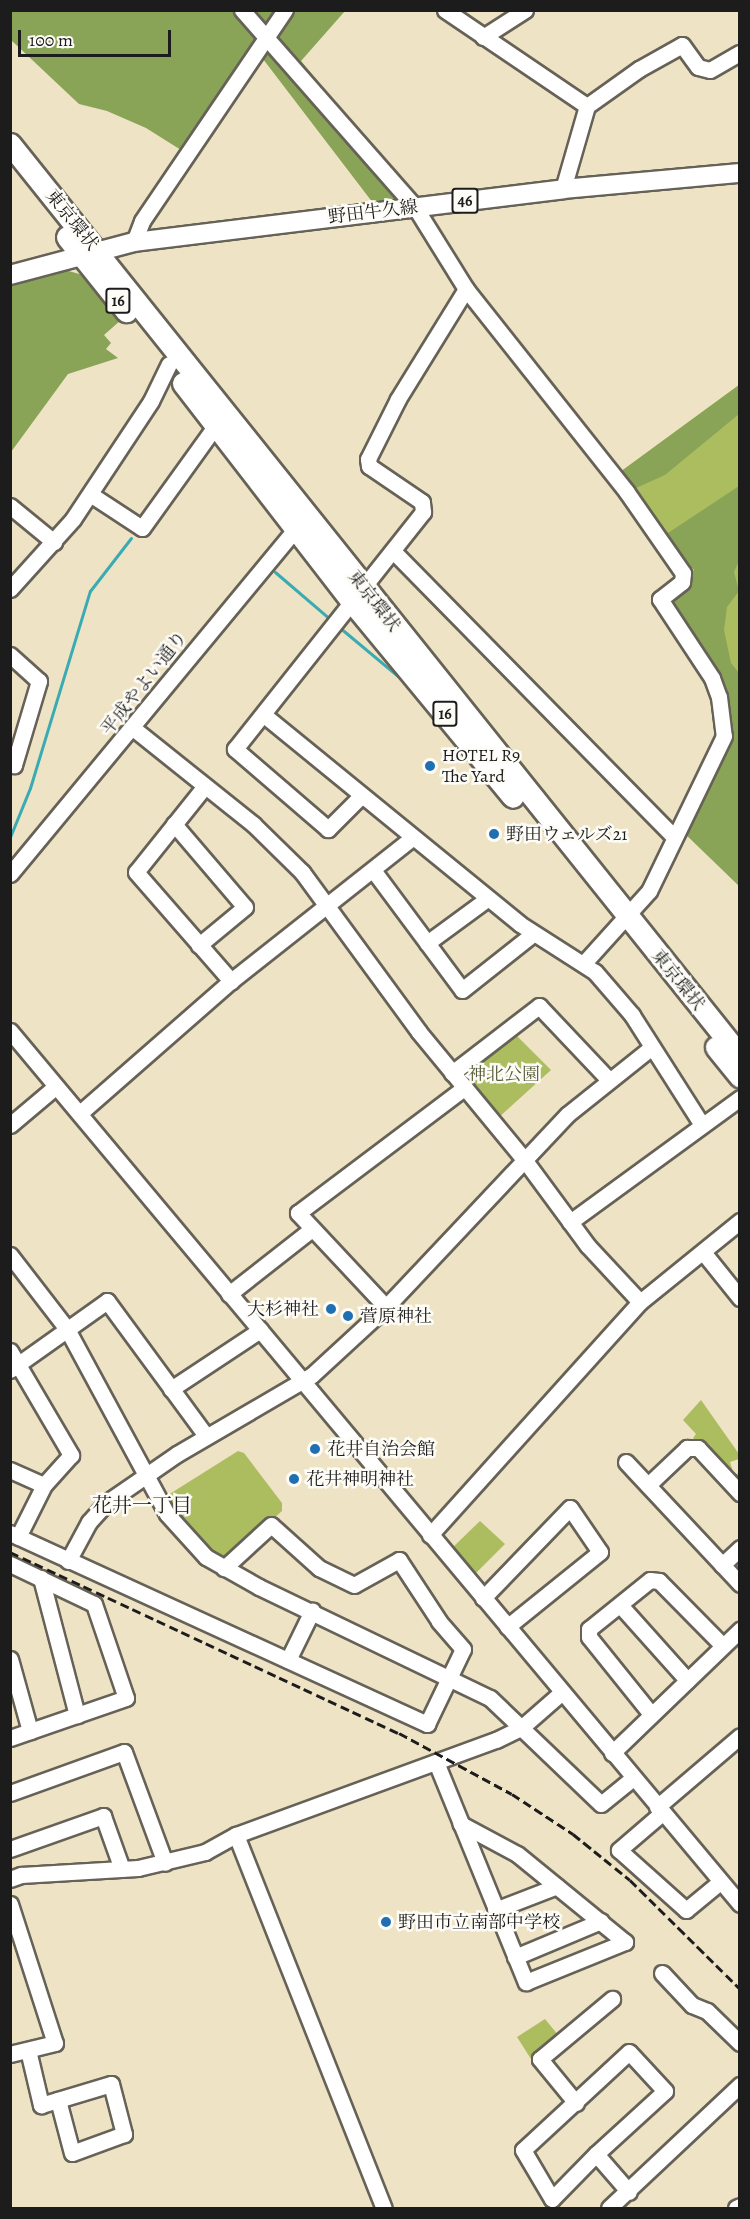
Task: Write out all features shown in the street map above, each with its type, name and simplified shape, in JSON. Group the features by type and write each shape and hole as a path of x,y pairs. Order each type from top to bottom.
{"highway":[{"name":"東京環状","path":"10,144 168,364 216,425 302,521"},
{"name":"東京環状","path":"10,166 89,252 359,596 623,921 740,1056"},
{"name":"東京環状","path":"623,921 740,1077"}],"main road":[{"name":"野田牛久線","path":"10,275 89,252 134,242 563,189 740,173"}],"street":[{"path":"242,10 415,207 466,289 626,491 683,573 682,582 660,599 712,678 719,697 723,736 649,891 584,963"},
{"path":"134,242 142,222 285,10"},
{"path":"445,10 587,106"},
{"path":"483,37 504,16 525,10"},
{"path":"563,189 587,106 639,69 682,45 698,67 710,70 740,53"},
{"path":"362,796 328,829 235,749 359,596 423,512 422,502 369,466 368,459 398,399 466,289"},
{"path":"10,589 54,542 90,494 151,401 168,364"},
{"path":"90,494 142,528 216,425"},
{"path":"10,506 54,542"},
{"name":"平成やよい通り","path":"10,874 302,521"},
{"path":"393,551 674,837"},
{"path":"10,655 39,681 14,765 10,762"},
{"path":"264,715 488,899 533,934 584,963 614,991 702,1125"},
{"path":"133,728 282,850 328,906 452,1073 526,1162 570,1222 640,1302"},
{"path":"205,786 136,872 231,981"},
{"path":"174,824 244,907 199,945"},
{"path":"80,1113 231,981 412,838"},
{"path":"373,870 462,990 533,934"},
{"path":"427,943 488,899"},
{"path":"452,1073 539,1006 608,1078"},
{"path":"10,1031 561,1693 740,1904"},
{"path":"68,1561 99,1510 206,1436 312,1376 386,1307 526,1162 567,1114 608,1078 652,1047"},
{"path":"10,1125 56,1087"},
{"path":"386,1307 298,1213 465,1087"},
{"path":"570,1222 740,1098"},
{"path":"430,1535 640,1302 740,1221"},
{"path":"229,1294 312,1229"},
{"path":"703,1252 740,1298"},
{"path":"10,1255 67,1329 177,1528 224,1568 450,1676 490,1698 601,1804 633,1778"},
{"path":"206,1436 107,1301 14,1362 71,1455 44,1485 14,1535 427,1724 463,1649 439,1621 399,1560 354,1585 319,1568 273,1523 224,1568"},
{"path":"171,1389 260,1330"},
{"path":"648,1485 687,1448 698,1448 740,1493"},
{"path":"626,1462 740,1584"},
{"path":"10,1470 44,1485"},
{"path":"483,1598 570,1508 600,1552 507,1627"},
{"path":"722,1565 740,1548"},
{"path":"10,1564 94,1604 126,1698 10,1738"},
{"path":"41,1578 77,1715"},
{"path":"651,1714 589,1637 589,1629 650,1580 659,1581 723,1646"},
{"path":"620,1605 687,1680"},
{"path":"288,1660 312,1611"},
{"path":"612,1753 740,1630"},
{"path":"10,1659 30,1731"},
{"path":"122,1869 103,1816 11,1848 16,1877 122,1869 165,1863 205,1852 236,1835 436,1762 520,1728 561,1693"},
{"path":"720,1882 686,1910 619,1850 740,1736"},
{"path":"10,1793 124,1752 165,1863"},
{"path":"436,1762 495,1910 526,1982 625,1942 517,1854 461,1824"},
{"path":"236,1835 384,2208"},
{"path":"495,1910 557,1886"},
{"path":"10,1904 55,2043 10,2054"},
{"path":"515,1957 601,1921"},
{"path":"662,1972 692,2005 707,2012 740,2043"},
{"path":"576,2103 540,2059 612,1999"},
{"path":"28,2050 41,2105 111,2084 124,2134 72,2153 58,2100"},
{"path":"630,2052 665,2091 596,2154 552,2199 523,2150 630,2052"},
{"path":"609,2208 629,2192 740,2085"},
{"path":"596,2154 629,2192"}],"green space":[{"path":"10,11 345,11 301,61 415,199 373,203 253,46 181,150 146,128 107,111 79,104 11,40"},
{"path":"65,270 83,275 121,320 104,335 111,343 106,349 118,358 68,374 11,452 11,286"},
{"path":"739,385 739,879 726,713 666,600 694,570 616,475"},
{"path":"739,385 739,414 665,475 629,491 616,475"},
{"path":"739,486 739,561 734,572 739,591 727,607 724,630 731,663 739,673 739,886 681,830 726,713 666,600 694,570 665,535"},
{"name":"神北公園","path":"512,1031 551,1070 498,1118 469,1083 475,1078 465,1068"},
{"path":"701,1400 739,1454 739,1459 730,1462 734,1475 739,1473 739,1487 693,1438 696,1434 683,1420"},
{"path":"238,1451 244,1453 282,1503 282,1511 232,1555 219,1557 200,1543 168,1503 168,1495"},
{"path":"480,1521 505,1544 473,1576 451,1549"},
{"path":"545,2019 559,2036 531,2059 517,2037"}],"waterway":[{"path":"10,837 30,788 90,591 131,538"},
{"path":"275,572 331,620"},
{"path":"339,627 405,682"}],"railway":[{"path":"10,1552 399,1733 512,1794 573,1834 630,1880 740,1989"}],"place":[{"name":"HOTEL R9 The Yard","path":"430,766"},
{"name":"野田ウェルズ21","path":"494,834"},
{"name":"大杉神社","path":"331,1309"},
{"name":"菅原神社","path":"348,1316"},
{"name":"花井自治会館","path":"315,1449"},
{"name":"花井神明神社","path":"294,1479"},
{"name":"野田市立南部中学校","path":"386,1922"}],"district":[{"name":"花井一丁目","path":"142,1505"}]}
